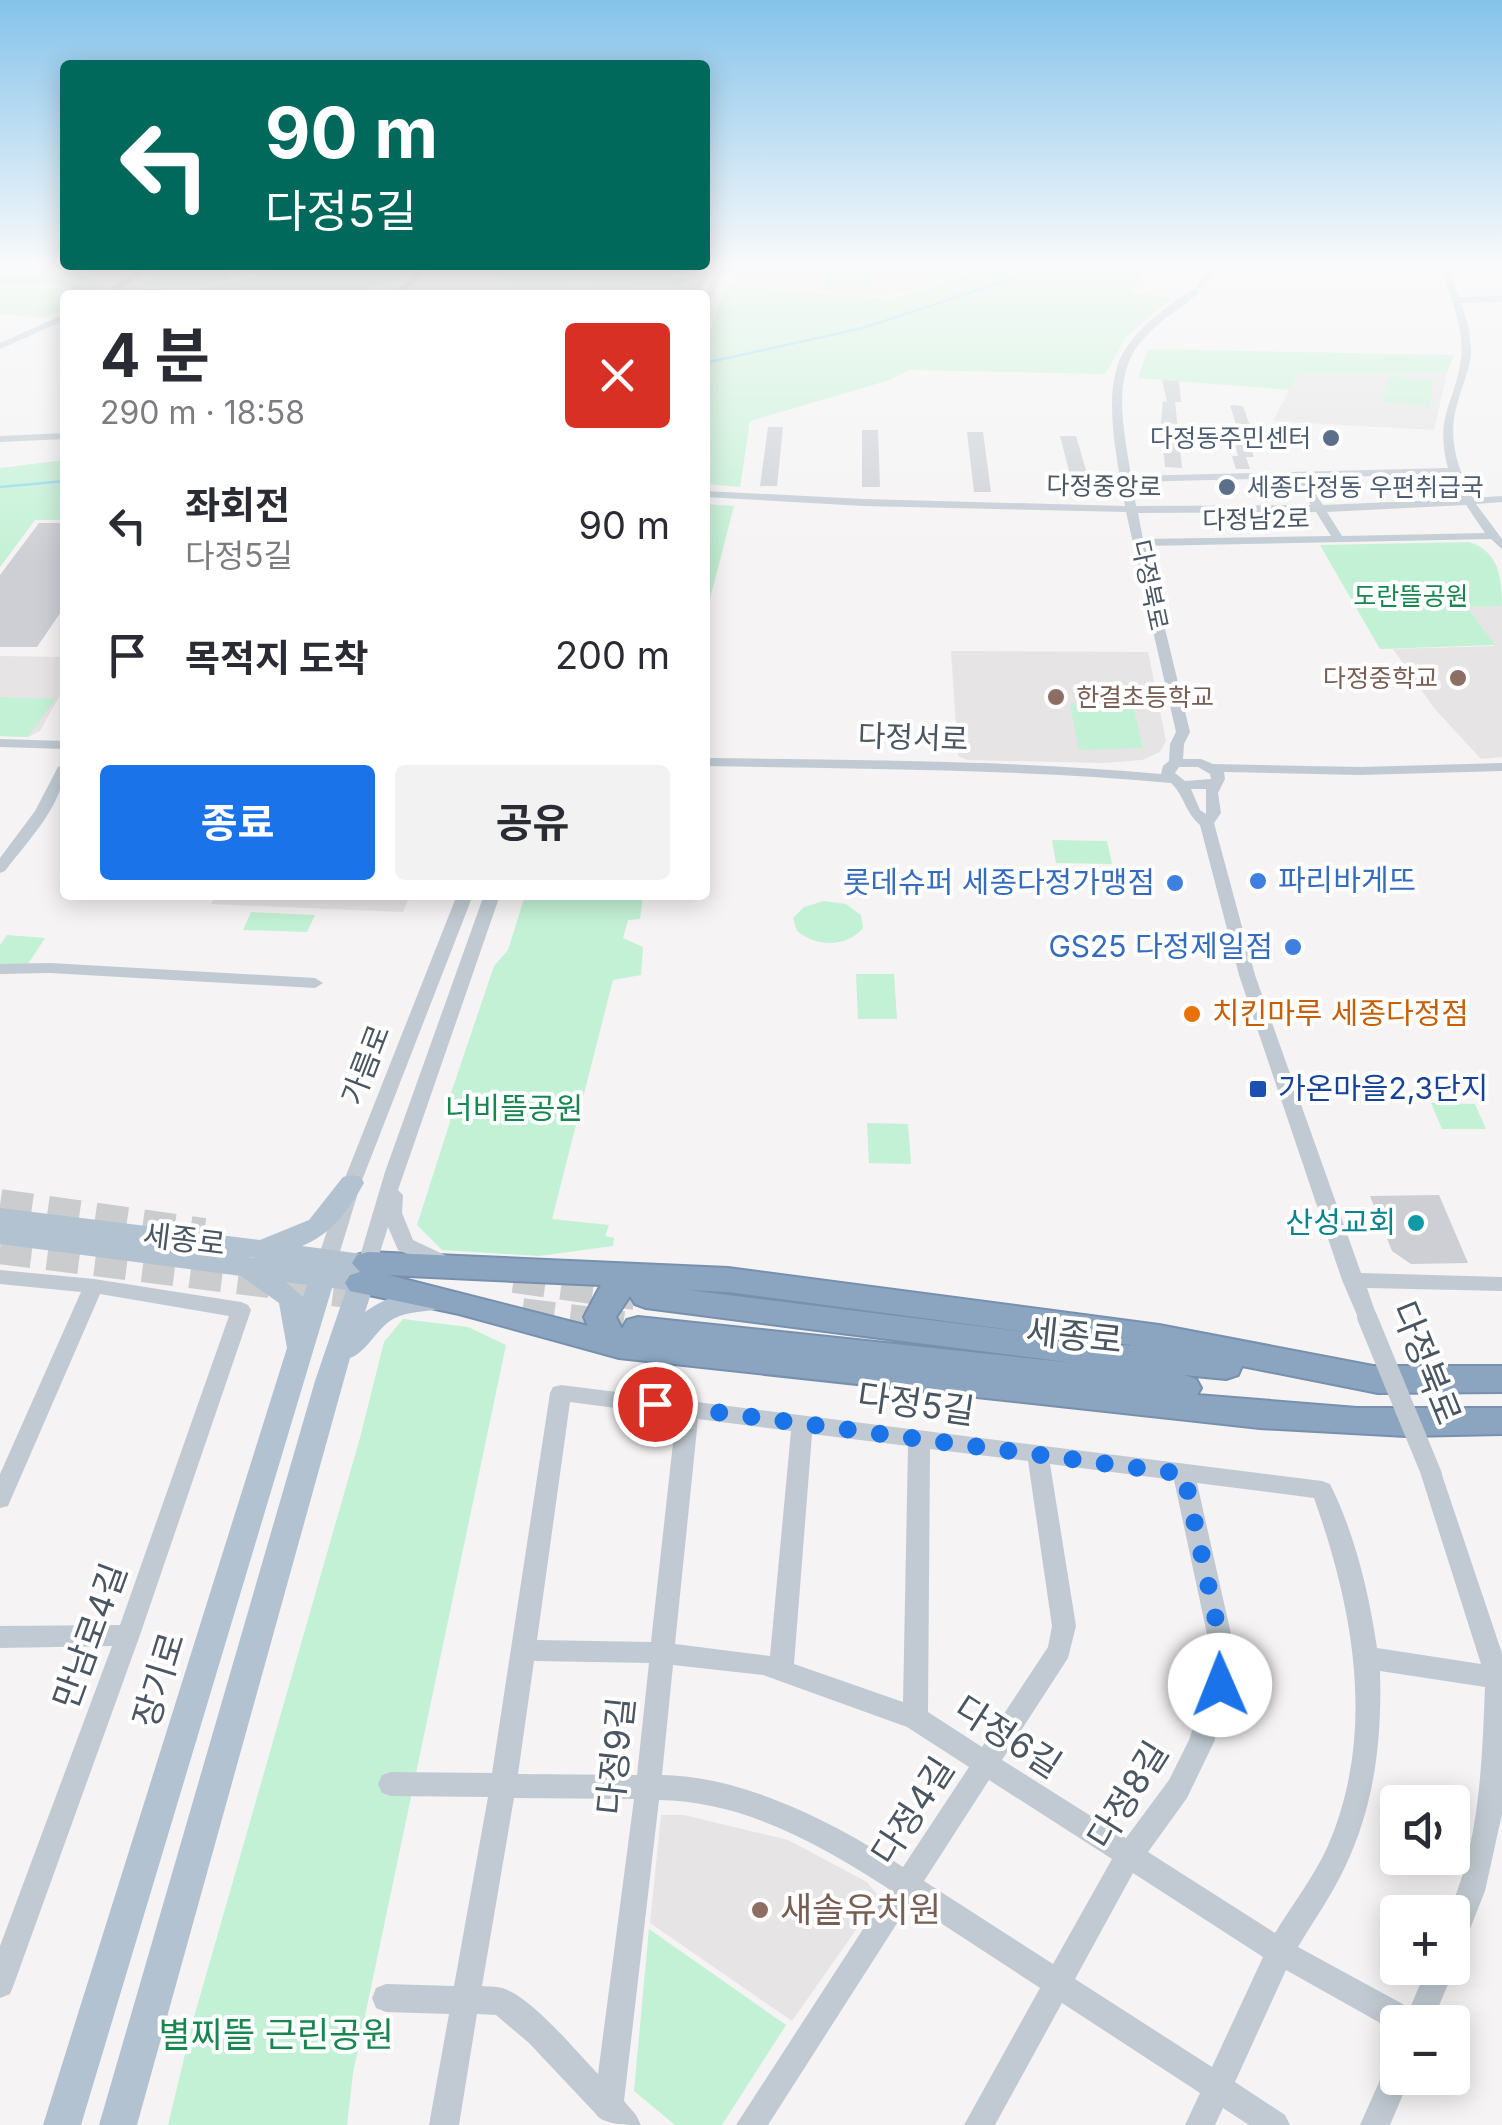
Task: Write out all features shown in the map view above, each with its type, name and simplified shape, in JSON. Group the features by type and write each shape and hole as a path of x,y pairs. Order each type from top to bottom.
{"highway":[{"name":"세종로","path":"364,1273 472,1269 644,1286 1130,1358 1378,1380 1502,1379"},
{"path":"364,1273 456,1301 629,1338"},
{"path":"644,1286 624,1282 605,1300 600,1318 608,1336 1175,1406 1437,1423 1502,1417"}],"main road":[{"path":"294,1374 299,1336 291,1298 246,1258 313,1234 327,1222 352,1184"},
{"name":"세종로","path":"0,1216 246,1258"},
{"name":"세종로","path":"0,1235 364,1273"},
{"name":"장기로","path":"62,2125 325,1268"},
{"path":"118,2125 329,1381 364,1273"},
{"path":"329,1381 363,1326 382,1311 405,1303 456,1301"}],"street":[{"name":"다정북로","path":"1123,365 1117,412 1128,480 1183,732"},
{"path":"1462,365 1449,416 1453,471 1470,503 1498,541"},
{"path":"0,439 60,436"},
{"path":"1128,480 1453,471"},
{"path":"1299,477 1340,541"},
{"name":"다정중앙로","path":"710,496 1134,511 1319,509 1502,501"},
{"name":"다정남2로","path":"1140,543 1498,541"},
{"path":"1183,732 1211,774 1214,813 1207,823 1194,812 1175,773 1177,744 1183,732"},
{"path":"0,744 60,745"},
{"name":"다정서로","path":"710,762 1175,773"},
{"path":"1175,773 1502,767"},
{"path":"1175,773 1211,774"},
{"path":"0,868 42,812 60,777"},
{"name":"다정북로","path":"1207,823 1247,975 1352,1280 1432,1476 1498,1678 1493,1796 1470,1896"},
{"name":"가름로","path":"325,1268 352,1184 463,900"},
{"name":"가름로","path":"364,1273 394,1172 490,900"},
{"path":"0,969 50,968 316,983"},
{"path":"394,1172 392,1213 405,1244 434,1260 472,1269"},
{"path":"0,1277 94,1286 0,1499"},
{"path":"1352,1280 1502,1284"},
{"name":"만남로4길","path":"0,1984 128,1636 241,1310 94,1286"},
{"name":"다정5길","path":"444,2125 503,1786 561,1394 1322,1490 1369,1658 1368,1742 1359,1799 1337,1855 1280,1952 1200,2125"},
{"name":"다정9길","path":"617,2117 688,1409"},
{"path":"781,1668 802,1424"},
{"path":"915,1718 919,1440"},
{"name":"다정4길","path":"752,2125 1059,1650 1064,1626 1038,1455"},
{"name":"다정8길","path":"978,2125 1128,1856 1178,1789 1201,1742 1220,1685 1219,1634 1184,1474"},
{"path":"0,1637 128,1636"},
{"name":"다정6길","path":"524,1650 662,1653 781,1668 915,1718 1280,1952 1380,2008"},
{"path":"1369,1658 1498,1678"},
{"path":"391,1784 692,1788 754,1803 827,1838 907,1885 1275,2125"},
{"path":"386,1998 501,2001 517,2012 617,2117"},
{"path":"1375,2125 1388,2095"}],"shaded area":[{"path":"1298,373 1447,373 1434,430 1273,421"},
{"name":"다정중학교","path":"1502,606 1502,757 1481,759 1434,708 1393,649 1495,646 1467,607"},
{"name":"한결초등학교","path":"951,651 1148,652 1166,741 1160,752 1142,760 967,760 958,756"},
{"path":"0,656 60,657 60,695 40,731 28,737 0,736"},
{"path":"213,900 408,900 403,912 211,904"},
{"name":"새솔유치원","path":"661,1815 684,1815 788,1840 867,1882 879,1897 792,2021 650,1923"}],"green space":[{"path":"710,365 1110,365 1105,374 910,370 890,380 750,421 740,487 710,484"},
{"path":"1142,365 1450,365 1447,373 1299,373 1290,390 1138,378"},
{"path":"1388,375 1433,380 1430,407 1383,402"},
{"path":"60,461 60,520 35,520 0,567 0,468"},
{"path":"710,504 734,506 710,599"},
{"name":"도란뜰공원","path":"1469,542 1487,552 1497,567 1502,606 1467,607 1495,645 1380,649 1320,545"},
{"path":"0,697 55,699 28,737 0,736"},
{"path":"1070,704 1133,705 1143,748 1079,750"},
{"path":"1052,840 1107,841 1112,864 1056,863"},
{"name":"너비뜰공원","path":"524,900 642,900 640,919 628,920 623,938 643,947 641,975 613,980 552,1219 609,1225 605,1236 614,1238 613,1246 539,1256 442,1250 417,1225 450,1122 449,1099 494,966 508,950"},
{"path":"824,901 846,904 861,915 863,928 848,939 831,943 813,940 797,931 793,918 804,907"},
{"path":"251,912 315,915 307,932 243,930"},
{"path":"7,935 45,938 26,967 0,965 0,945"},
{"path":"856,974 894,974 897,1019 858,1019"},
{"path":"1431,1103 1475,1104 1486,1129 1442,1129"},
{"path":"867,1123 908,1124 911,1164 869,1163"},
{"name":"별찌뜰 근린공원","path":"403,1319 468,1327 506,1345 353,2073 347,2125 168,2125 194,2017 384,1342"},
{"path":"649,1929 786,2025 722,2125 675,2125 634,2091"}],"building":[{"path":"1162,380 1179,381 1181,402 1175,402 1182,468 1165,467 1161,421 1163,401 1167,402"},
{"path":"1230,405 1243,406 1251,429 1244,429 1254,457 1246,457 1250,469 1236,469 1232,456 1238,456 1231,428 1237,428"},
{"path":"768,427 783,427 777,486 760,486"},
{"path":"862,430 878,430 880,487 862,487"},
{"path":"967,432 983,432 991,492 974,492"},
{"path":"1060,436 1076,436 1093,494 1075,494"},
{"path":"39,523 60,523 60,613 37,647 0,647 0,575"},
{"name":"산성교회","path":"1439,1195 1468,1263 1411,1264 1392,1251 1370,1196"}],"waterway":[{"path":"0,487 60,481"}],"tunnel":[{"path":"0,1205 204,1234"},
{"path":"0,1248 380,1296"},
{"path":"514,1277 635,1294"},
{"path":"522,1314 623,1327"}],"place":[{"name":"다정동주민센터","path":"1331,438"},
{"name":"세종다정동 우편취급국","path":"1227,487"},
{"name":"다정중학교","path":"1458,678"},
{"name":"한결초등학교","path":"1056,697"},
{"name":"파리바게뜨","path":"1258,881"},
{"name":"롯데슈퍼 세종다정가맹점","path":"1175,883"},
{"name":"GS25 다정제일점","path":"1293,947"},
{"name":"치킨마루 세종다정점","path":"1192,1014"},
{"name":"가온마을2,3단지","path":"1258,1089"},
{"name":"산성교회","path":"1416,1223"},
{"name":"새솔유치원","path":"760,1910"}],"route":[{"path":"655,1404 1184,1474 1219,1634 1220,1685"}]}
